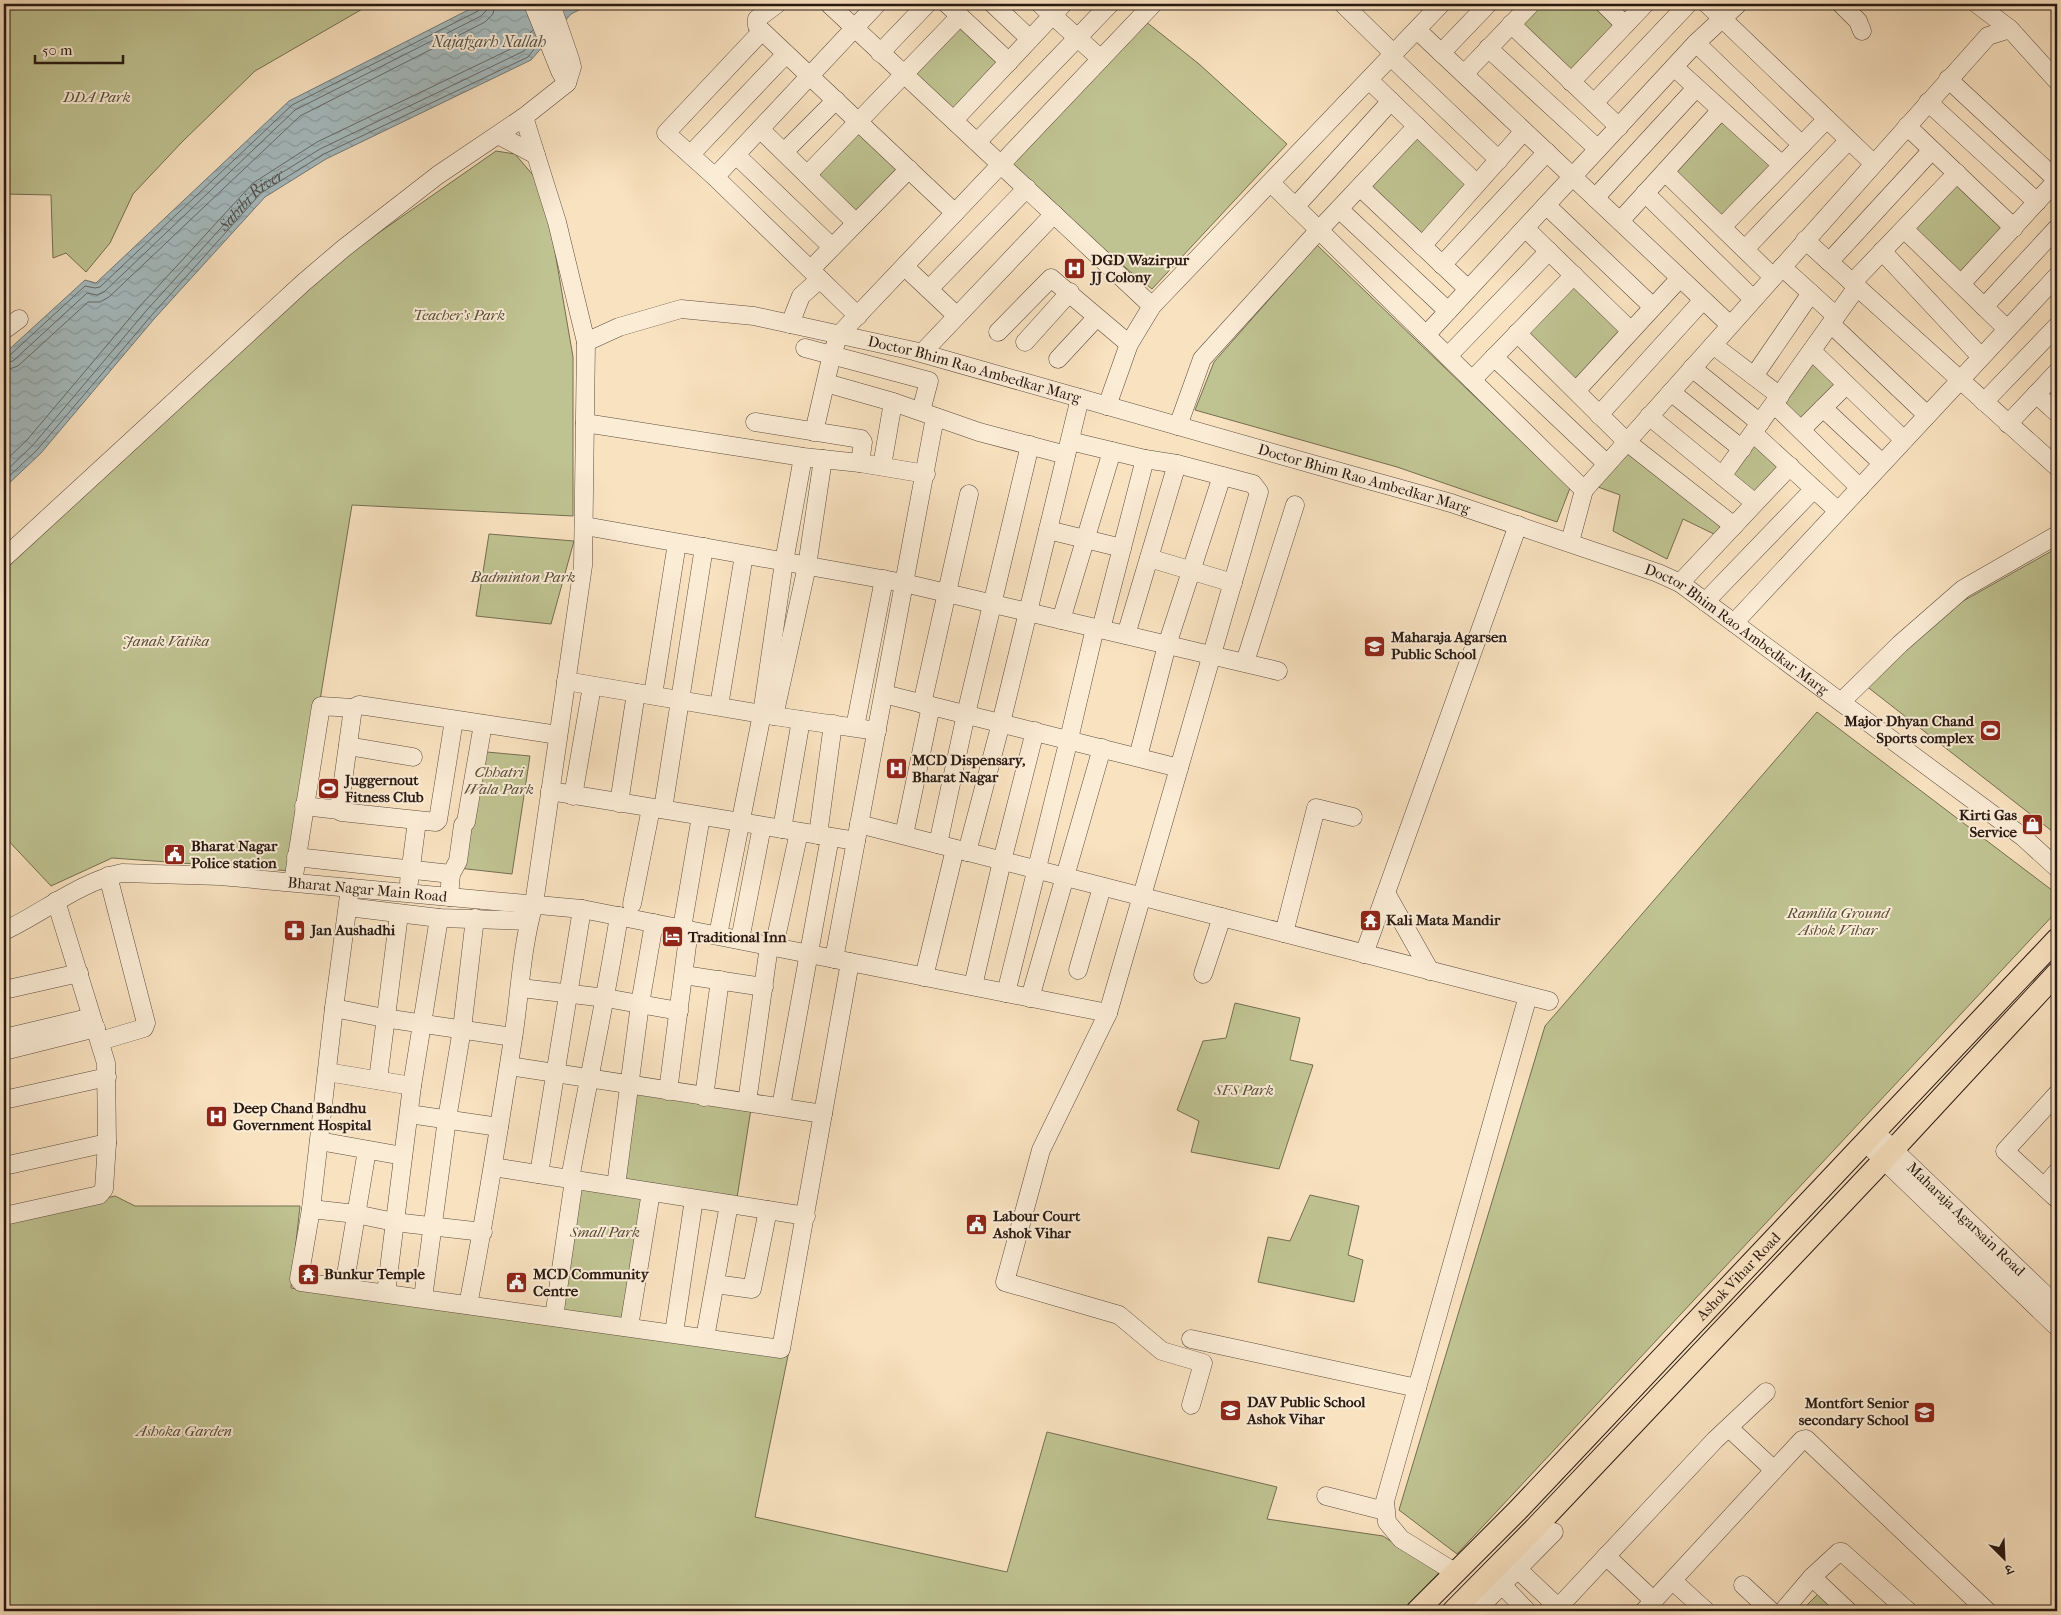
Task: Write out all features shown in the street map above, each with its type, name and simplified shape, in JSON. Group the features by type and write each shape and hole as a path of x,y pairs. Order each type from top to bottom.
{"main road":[{"name":"Ashok Vihar Road","path":"1417,1611 1518,1510 2057,939"},
{"name":"Ashok Vihar Road","path":"1454,1611 1512,1564 2057,973"}],"street":[{"path":"533,4 566,74"},
{"path":"551,4 566,74"},
{"path":"777,4 757,19 758,26 762,31 956,213"},
{"path":"829,4 1152,306"},
{"path":"715,177 877,4"},
{"path":"880,53 927,4"},
{"path":"947,4 1009,62"},
{"path":"993,4 1030,39"},
{"path":"977,142 1110,4"},
{"path":"814,432 832,354 839,335 1153,4"},
{"path":"1343,4 1499,160"},
{"path":"1107,406 1129,344 1152,306 1441,4"},
{"path":"1441,53 1488,4"},
{"path":"1464,74 1531,4"},
{"path":"1604,4 1625,25"},
{"path":"1571,82 1645,4"},
{"path":"1594,103 1688,4"},
{"path":"1707,4 1874,164"},
{"path":"1426,335 1674,67 1738,4"},
{"path":"1841,4 1858,21 1862,31"},
{"path":"1981,6 2010,29 2057,81"},
{"path":"1981,6 1988,36"},
{"path":"954,120 1030,39 1052,8 1077,38 1101,59"},
{"path":"807,175 960,16"},
{"path":"1511,24 1619,127"},
{"path":"1570,542 1584,490 1948,79 1988,36 2010,29"},
{"path":"1417,30 1730,325"},
{"path":"762,31 667,134 691,154 858,316"},
{"path":"1696,44 1802,145"},
{"path":"1488,48 1598,149"},
{"path":"691,154 786,54"},
{"path":"1674,67 1782,166"},
{"path":"4,558 303,283 344,248 438,175 524,117 566,74"},
{"path":"1948,79 2057,180 1961,284"},
{"path":"1369,80 1477,184"},
{"path":"1595,198 1696,88"},
{"path":"784,152 836,100"},
{"path":"1295,207 1391,101"},
{"path":"1928,102 2037,202"},
{"path":"1620,221 1721,110"},
{"path":"468,1305 483,1232 521,988 583,566 585,526 586,342 557,222 524,117"},
{"path":"1722,227 1827,119"},
{"path":"1178,426 1202,359 1417,126"},
{"path":"1907,126 2014,228"},
{"path":"760,129 856,223"},
{"path":"1422,246 1524,131"},
{"path":"498,135 536,155"},
{"path":"1745,249 1849,140"},
{"path":"1829,262 1932,150"},
{"path":"1442,265 1547,152"},
{"path":"736,155 832,247"},
{"path":"790,324 802,296 832,247 909,169"},
{"path":"1665,172 1745,249 1811,293 1834,320 1927,415"},
{"path":"1722,476 1834,320 1855,285 1882,251 1957,173"},
{"path":"1271,183 1584,490"},
{"path":"1360,187 1468,289"},
{"path":"929,289 1027,188"},
{"path":"1645,193 1753,299"},
{"path":"1546,206 1653,308"},
{"path":"1339,209 1448,311"},
{"path":"922,353 1054,214"},
{"path":"1525,228 1632,331"},
{"path":"1904,228 2007,329"},
{"path":"1984,306 2057,228"},
{"path":"1806,240 2057,467"},
{"path":"1448,356 1548,250"},
{"path":"1882,251 1981,357"},
{"path":"905,267 957,316"},
{"path":"1472,380 1574,275"},
{"path":"1734,623 2057,276"},
{"path":"1576,391 1680,278"},
{"path":"998,332 1049,279 1053,279 1070,292 1096,318 1129,344"},
{"path":"1025,342 1070,292"},
{"path":"1754,376 1811,293"},
{"path":"1599,415 1703,300"},
{"name":"Doctor Bhim Rao Ambedkar Marg","path":"586,342 619,327 681,309 754,316 922,353 1451,503 1666,576 1680,583 1706,602 2023,837 2057,868"},
{"path":"1058,359 1096,318"},
{"path":"4,330 19,319"},
{"path":"1984,402 2057,326"},
{"path":"1517,333 1627,442 1734,526"},
{"path":"1713,345 1754,376 1777,400 1801,430 1860,488"},
{"path":"350,888 311,1209 299,1281 781,1348 824,1114 856,841 926,474 929,381 805,348"},
{"path":"1812,351 1904,440"},
{"path":"1494,357 1608,464"},
{"path":"1692,368 1757,428 1790,466 1838,511"},
{"path":"2008,424 2057,372"},
{"path":"826,383 893,402 979,432 1030,445 1112,451 1178,464 1253,484 1259,492 1108,1013 1041,1150 1005,1282 1119,1315 1162,1351 1203,1363 1191,1405"},
{"path":"1801,430 1846,385"},
{"path":"1671,392 1742,449"},
{"path":"2036,394 2057,413"},
{"path":"924,977 1001,723 1080,398"},
{"path":"882,466 893,402"},
{"path":"1823,408 1882,463"},
{"path":"1649,416 1755,503"},
{"path":"755,422 861,439 863,442 860,463"},
{"path":"585,423 926,474"},
{"path":"938,844 966,714 1030,445"},
{"path":"1061,620 1112,451"},
{"path":"768,715 784,562 803,457"},
{"path":"718,936 740,822 807,566 823,459"},
{"path":"1006,993 1069,739 1145,459"},
{"path":"1126,636 1178,464"},
{"path":"1680,583 1790,466"},
{"path":"1138,758 1167,645 1222,476"},
{"path":"1706,602 1814,489"},
{"path":"904,835 947,593 969,494"},
{"path":"1245,662 1295,505"},
{"path":"1364,954 1518,525"},
{"path":"585,526 904,583 1278,670"},
{"path":"1048,530 1122,548"},
{"path":"1841,702 1900,644 1963,589 2057,535"},
{"path":"653,695 677,543"},
{"path":"632,904 657,808 681,700 704,547"},
{"path":"719,706 744,554"},
{"path":"1149,558 1233,583"},
{"path":"855,727 884,580"},
{"path":"566,681 768,715 877,731"},
{"path":"573,796 592,686"},
{"path":"620,803 636,692"},
{"path":"884,694 1069,739 1178,768"},
{"path":"292,882 321,706 353,708 359,705 558,735"},
{"path":"339,810 353,708"},
{"path":"438,820 454,720"},
{"path":"746,1102 790,831 801,720"},
{"path":"449,896 451,874 458,861 463,825 466,822 482,724"},
{"path":"781,1107 808,953 824,836 833,724"},
{"path":"973,986 1035,731"},
{"path":"348,746 413,757"},
{"path":"1030,998 1102,748"},
{"path":"550,791 856,841"},
{"path":"304,806 339,810 342,813 433,823 438,820 463,825"},
{"path":"1284,933 1316,808 1353,817"},
{"path":"668,1090 684,975 685,929 701,816"},
{"path":"407,893 417,821"},
{"path":"860,824 1549,1001"},
{"path":"740,940 762,826"},
{"path":"296,857 451,874"},
{"name":"Bharat Nagar Main Road","path":"4,931 108,876 122,873 204,875 449,896 532,912"},
{"path":"4,1038 96,1029 144,1028 146,1024 108,876"},
{"path":"1078,970 1102,886"},
{"path":"1386,893 1430,970"},
{"path":"4,1216 99,1195 104,1188 107,1077 96,1029 56,902"},
{"path":"348,908 439,918 474,918 582,909 1108,1013"},
{"path":"538,1174 582,909"},
{"path":"378,1080 384,1018 399,914"},
{"path":"554,1317 588,1078 606,998 619,916"},
{"path":"1203,974 1222,917"},
{"path":"386,1293 412,1086 439,918"},
{"path":"423,1298 447,1119 462,1029 474,918"},
{"path":"616,1186 631,1084 640,1004 654,923"},
{"path":"4,990 79,973"},
{"path":"684,975 764,987"},
{"path":"704,1097 720,980"},
{"path":"521,988 606,998 679,1011"},
{"path":"1456,1573 1401,1539 1387,1522 1385,1500 1528,996"},
{"path":"334,1008 384,1018 513,1037"},
{"path":"4,1051 96,1029"},
{"path":"509,1066 824,1114"},
{"path":"327,1072 412,1086"},
{"path":"4,1100 107,1077"},
{"path":"2057,1094 2005,1151 2057,1199"},
{"path":"409,1114 499,1127"},
{"path":"1870,1137 2057,1327"},
{"path":"4,1154 106,1138"},
{"path":"4,1166 106,1138"},
{"path":"319,1141 403,1156"},
{"path":"344,1287 367,1150"},
{"name":"Maharaja Agarsain Road","path":"1888,1155 2057,1306"},
{"path":"493,1167 806,1216"},
{"path":"2044,1187 2057,1172"},
{"path":"629,1328 651,1192"},
{"path":"674,1333 694,1199"},
{"path":"705,1338 729,1204"},
{"path":"311,1209 356,1214 394,1222 483,1232"},
{"path":"715,1284 752,1289 768,1210"},
{"path":"1192,1339 1416,1388"},
{"path":"1512,1564 1559,1610 1606,1556 1715,1440 1766,1392"},
{"path":"1729,1428 1774,1470"},
{"path":"1606,1556 1649,1606 1802,1440 1806,1439 1987,1611"},
{"path":"1326,1496 1385,1511"},
{"path":"1476,1611 1502,1585 1512,1564 1554,1532"},
{"path":"1783,1611 1812,1577 1839,1552 1842,1552 1908,1611"},
{"path":"1812,1577 1848,1611"},
{"path":"1673,1581 1706,1611"},
{"path":"1502,1585 1527,1611"},
{"path":"1743,1585 1771,1611"}],"green space":[{"name":"DDA Park","path":"4,4 371,4 255,71 182,142 133,194 110,243 86,272 66,253 53,258 51,195 4,194"},
{"path":"1538,4 1597,4 1618,23 1569,74 1518,24"},
{"path":"957,21 1003,63 955,115 909,73"},
{"path":"1145,21 1199,64 1287,144 1152,289 1115,259 1011,163"},
{"path":"1723,120 1774,169 1725,219 1674,170"},
{"path":"859,126 904,167 856,219 811,178"},
{"path":"1419,136 1470,185 1421,235 1370,186"},
{"name":"Janak Vatika","path":"496,151 515,154 544,188 573,357 573,516 352,505 292,871 112,858 51,886 4,836 4,570 344,257"},
{"path":"1957,179 2008,228 1959,279 1908,229"},
{"path":"1317,245 1570,488 1557,522 1397,467 1195,410 1214,362"},
{"path":"1572,283 1623,333 1574,383 1523,334"},
{"path":"1813,355 1844,385 1801,428 1777,404"},
{"path":"1753,436 1787,466 1754,501 1725,476"},
{"path":"1628,453 1725,526 1716,535 1683,519 1667,559 1613,531 1620,495 1598,487"},
{"name":"Badminton Park","path":"489,534 574,541 551,624 476,616"},
{"name":"Major Dhyan Chand Sports complex","path":"2057,548 2057,835 1865,685 1940,614"},
{"name":"Ramlila Ground Ashok Vihar","path":"1817,712 2057,894 2057,911 1457,1554 1399,1510 1545,1026"},
{"name":"Chhatri Wala Park","path":"476,751 530,756 512,874 458,868"},
{"name":"SFS Park","path":"1235,1003 1300,1018 1290,1060 1313,1065 1279,1169 1191,1152 1199,1121 1177,1110 1203,1041 1226,1038"},
{"path":"637,1091 751,1109 737,1198 623,1181"},
{"name":"Small Park","path":"580,1187 645,1196 621,1320 560,1312"},
{"path":"1310,1195 1359,1206 1348,1255 1363,1260 1354,1302 1258,1282 1268,1237 1290,1241"},
{"name":"Ashoka Garden","path":"115,1196 135,1206 300,1206 291,1288 789,1351 755,1517 1007,1572 1047,1432 1277,1487 1267,1519 1383,1536 1439,1573 1403,1611 4,1611 4,1222"},
{"path":"1818,1594 1836,1611 1801,1611"}],"water":[{"path":"480,4 591,4 571,14 531,60 326,159 265,197 154,319 41,453 4,488 4,354 85,280 96,283 289,101"}],"waterway":[{"path":"2050,4 2057,11"}],"place":[{"name":"DGD Wazirpur JJ Colony","path":"1075,269"},
{"name":"Maharaja Agarsen Public School","path":"1375,646"},
{"name":"Major Dhyan Chand Sports complex","path":"1990,730"},
{"name":"MCD Dispensary, Bharat Nagar","path":"896,769"},
{"name":"Juggernout Fitness Club","path":"329,789"},
{"name":"Kirti Gas Service","path":"2033,824"},
{"name":"Bharat Nagar Police station","path":"175,855"},
{"name":"Kali Mata Mandir","path":"1370,920"},
{"name":"Jan Aushadhi","path":"295,930"},
{"name":"Traditional Inn","path":"672,937"},
{"name":"Deep Chand Bandhu Government Hospital","path":"217,1117"},
{"name":"Labour Court Ashok Vihar","path":"977,1225"},
{"name":"Bunkur Temple","path":"308,1274"},
{"name":"MCD Community Centre","path":"517,1283"},
{"name":"DAV Public School Ashok Vihar","path":"1231,1411"},
{"name":"Montfort Senior secondary School","path":"1925,1412"}],"water label":[{"name":"Najafgarh Nallah","path":"489,41"},
{"name":"Sahibi River","path":"248,196"}],"park label":[{"name":"Teacher's Park","path":"459,315"}]}
